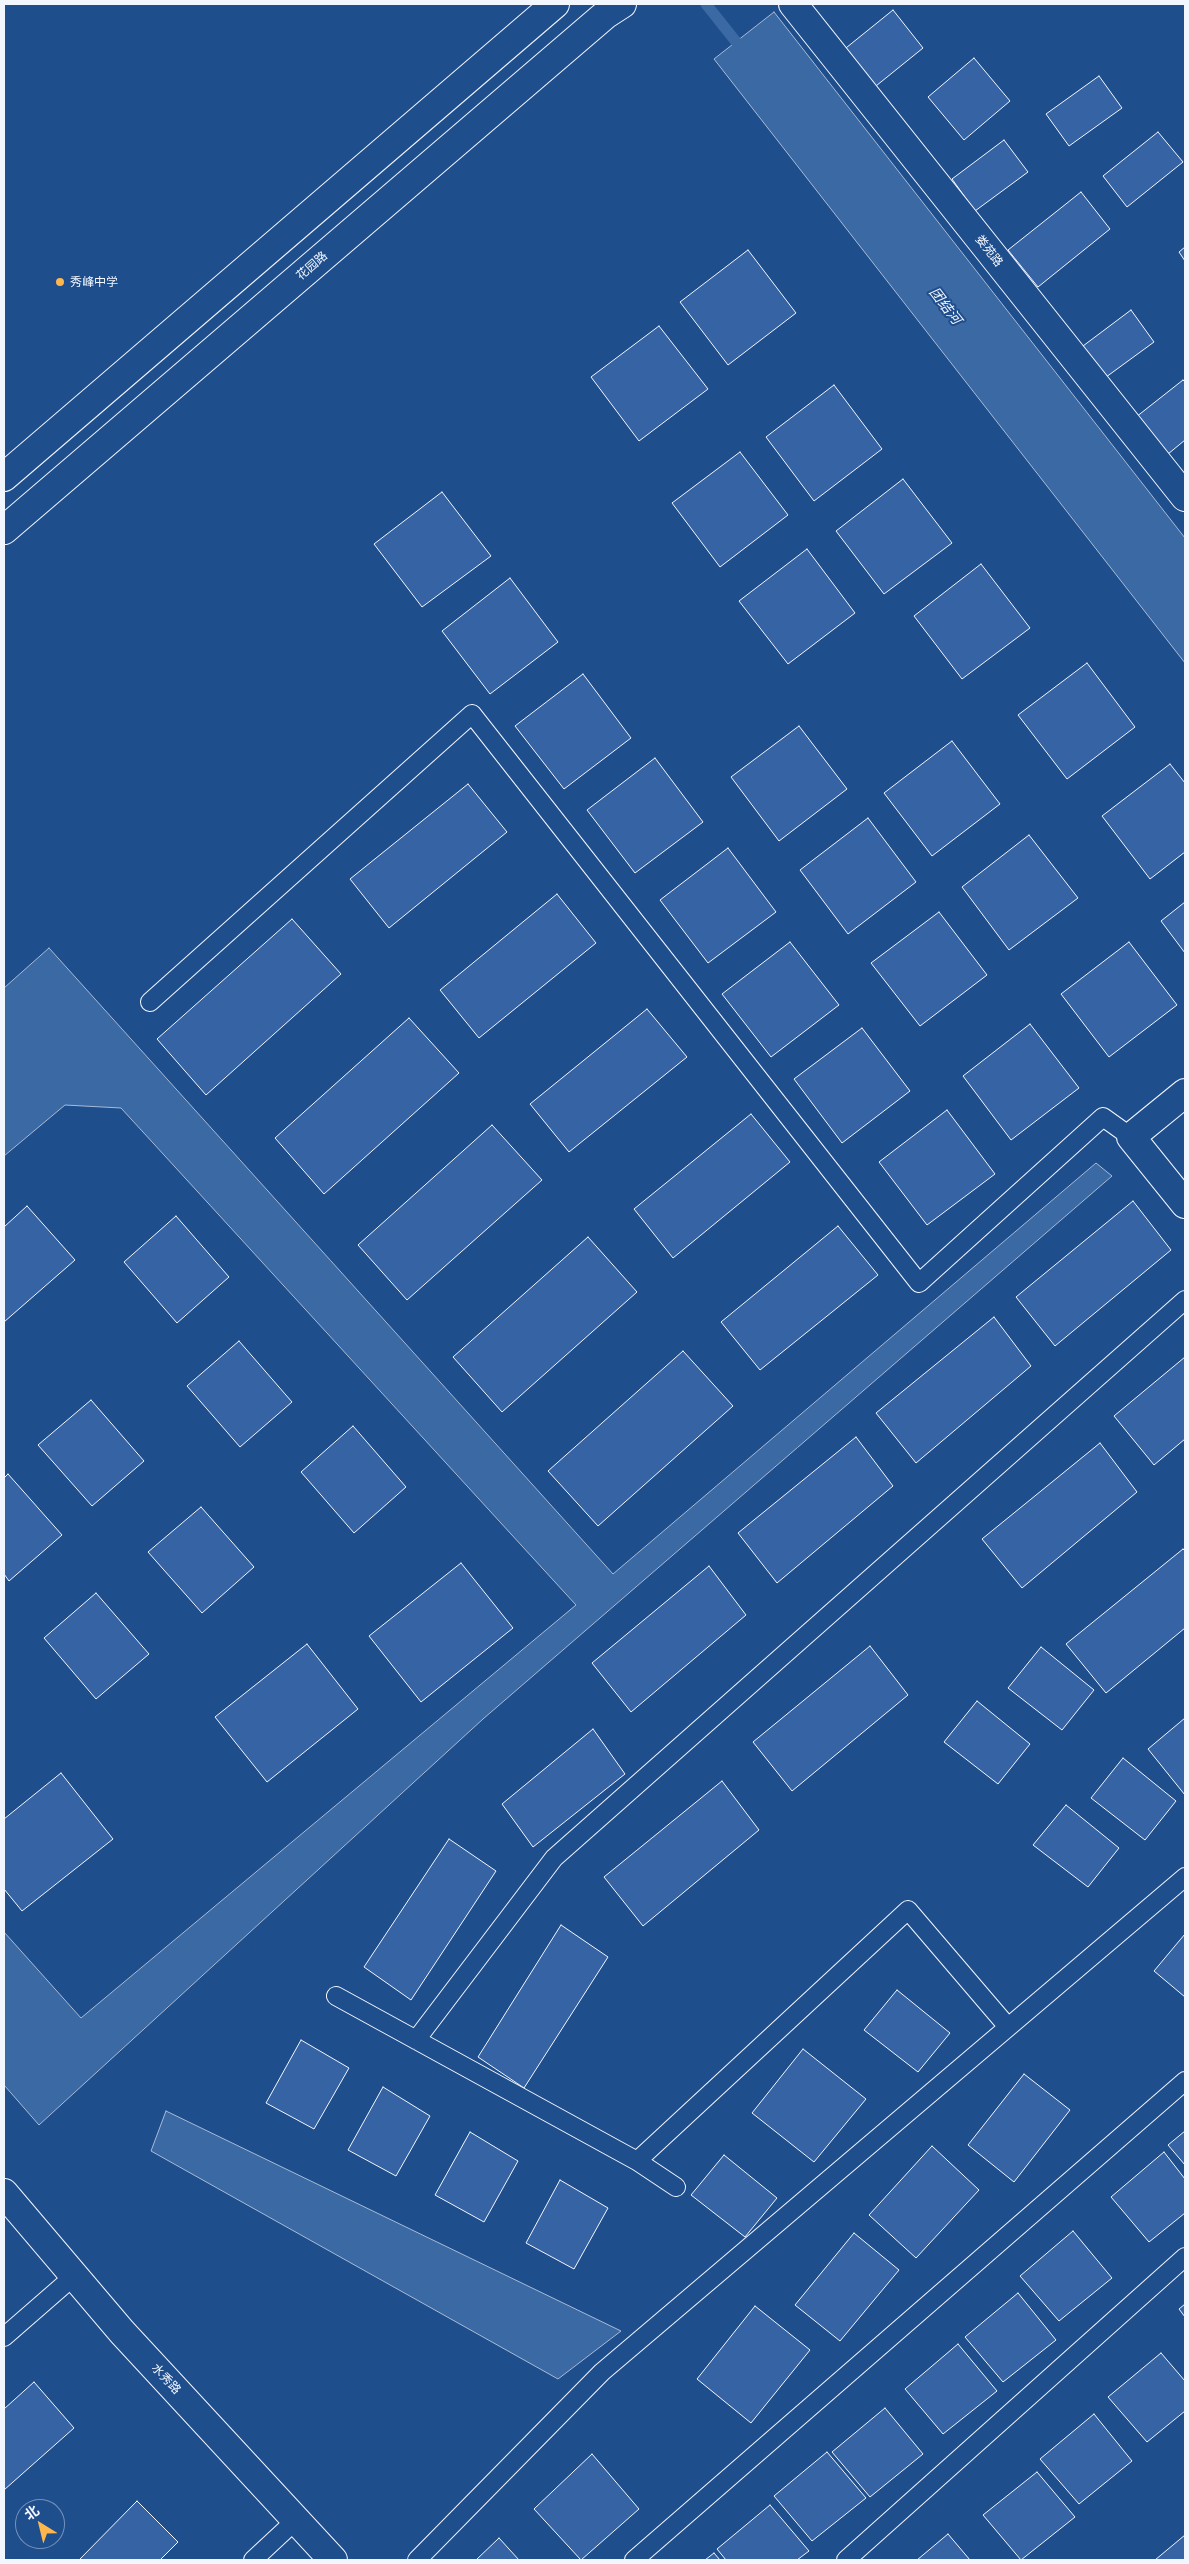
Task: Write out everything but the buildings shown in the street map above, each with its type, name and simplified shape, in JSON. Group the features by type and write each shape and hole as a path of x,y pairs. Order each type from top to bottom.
{"main road":[{"path":"4,477 555,4"},
{"name":"娄苑路","path":"794,4 1185,497"},
{"name":"花园路","path":"4,530 613,9"},
{"path":"1185,1093 1131,1137 1185,1204"},
{"name":"水秀路","path":"4,2193 122,2332 333,2560"}],"lane":[{"path":"150,1002 472,714 919,1284 1103,1117 1131,1137"},
{"path":"416,2040 554,1858 1185,1300"},
{"path":"417,2560 602,2372 1185,1877"},
{"path":"637,2161 908,1910 1008,2028"},
{"path":"336,1996 637,2161 676,2187"},
{"path":"634,2560 1185,2081"},
{"path":"846,2560 1185,2257"},
{"path":"4,2337 74,2276"},
{"path":"253,2560 296,2520"}],"water":[{"path":"774,12 1185,538 1185,663 714,59"},
{"path":"49,948 613,1574 1096,1163 1112,1176 483,1719 39,2125 4,2085 4,1932 81,2018 576,1605 121,1108 65,1105 4,1156 4,988"},
{"path":"166,2111 621,2331 558,2379 151,2151"}],"waterway":[{"name":"团结河","path":"706,4 745,53"}],"place":[{"name":"秀峰中学","path":"60,282"}]}
